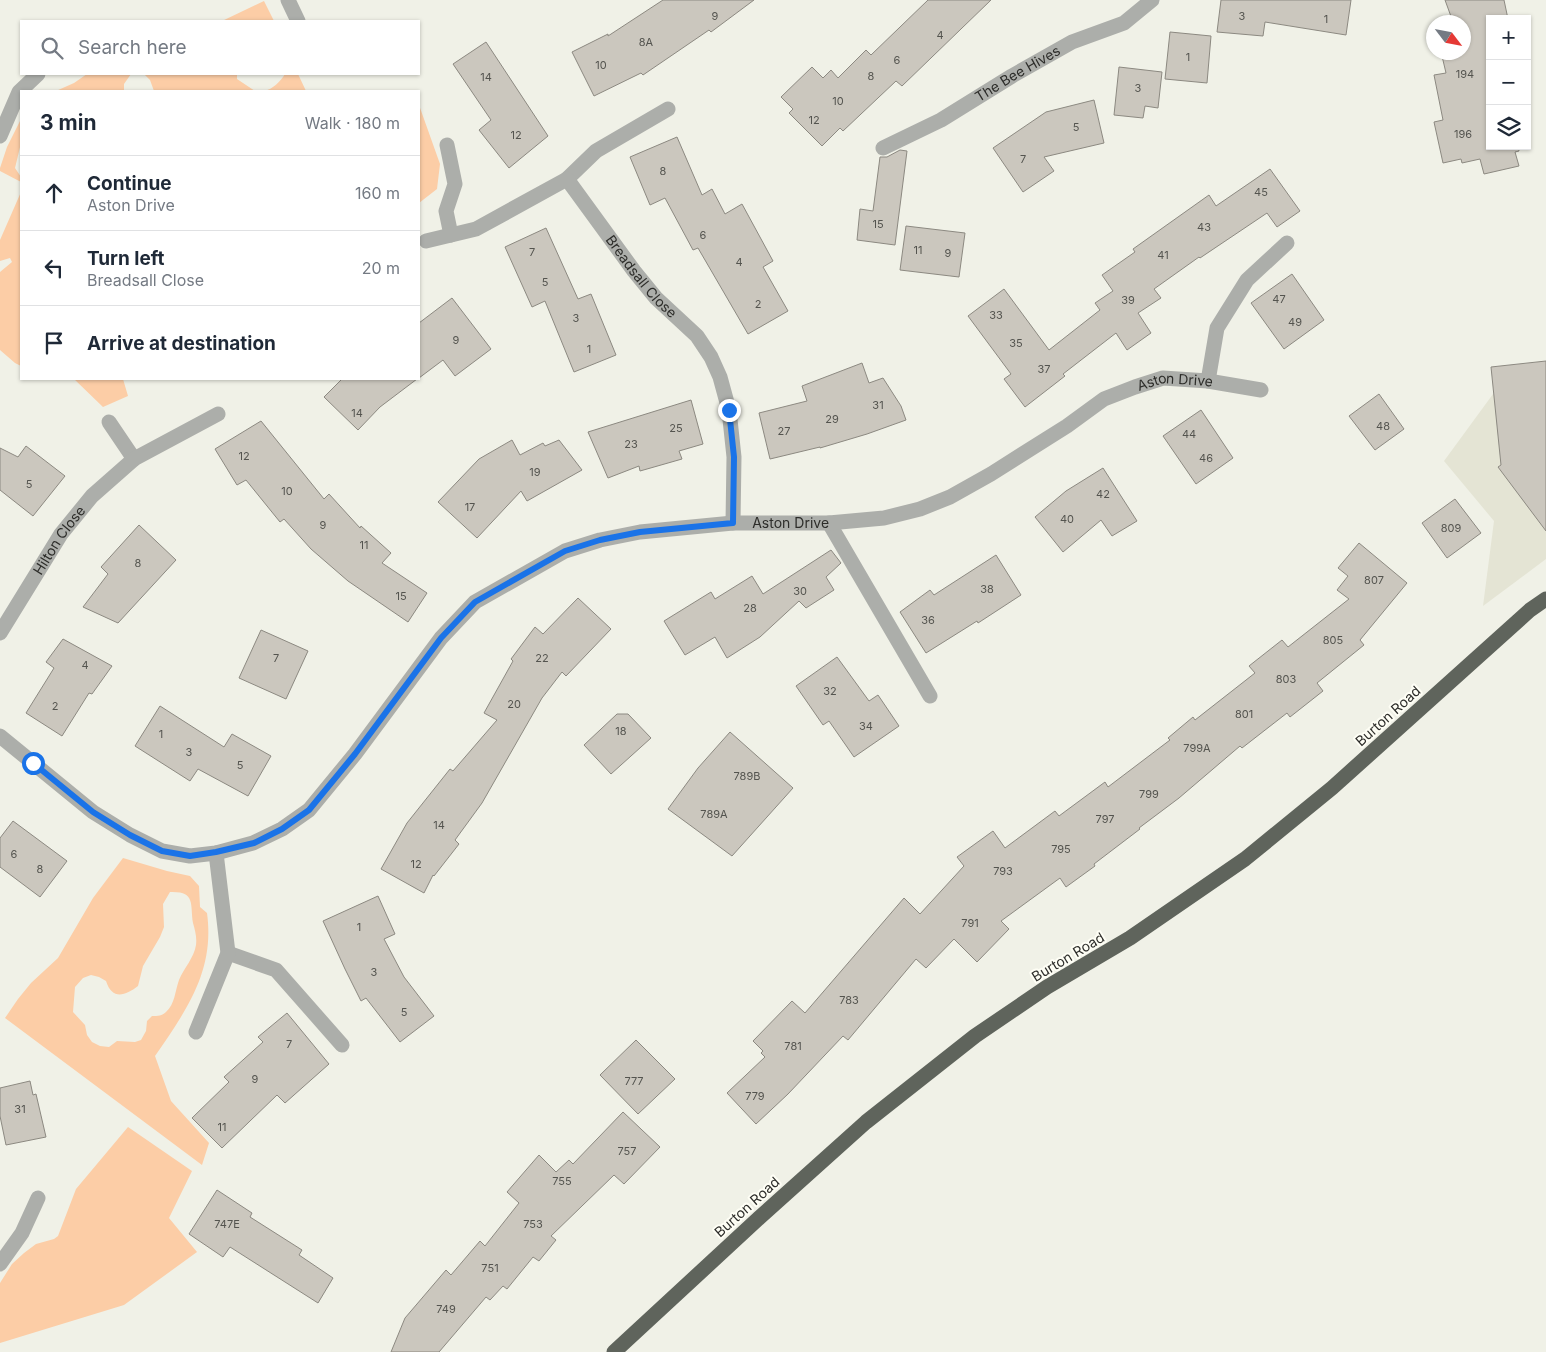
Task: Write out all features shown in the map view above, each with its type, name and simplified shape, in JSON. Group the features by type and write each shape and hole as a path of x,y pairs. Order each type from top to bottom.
{"highway":[{"name":"Burton Road","path":"614,1352 866,1122 975,1036 1047,987 1130,938 1245,859 1332,788 1530,610 1546,599"}],"street":[{"path":"288,0 298,20"},
{"name":"The Bee Hives","path":"882,148 941,120 1072,42 1124,23 1152,0"},
{"path":"21,90 37,75"},
{"path":"0,136 20,91"},
{"path":"426,241 476,229 567,179 596,151 668,109"},
{"path":"447,144 455,184 446,211 451,235"},
{"name":"Breadsall Close","path":"567,179 634,272 656,298 697,336 720,377 729,410 734,457 733,523"},
{"path":"1208,381 1216,328 1247,280 1287,243"},
{"name":"Aston Drive","path":"0,736 93,812 130,835 162,851 190,856 254,843 282,829 309,810 355,754 441,638 475,602 565,551 600,540 640,532 733,523 830,523 884,518 920,509 950,497 991,474 1067,426 1104,399 1135,387 1163,378 1208,381 1261,390"},
{"name":"Hilton Close","path":"0,633 62,534 92,496 134,459 218,414"},
{"path":"109,422 134,459"},
{"path":"830,523 930,696"},
{"path":"196,1032 228,953 216,852"},
{"path":"228,953 276,970 342,1045"},
{"path":"0,1264 22,1233 38,1198"}],"shaded area":[{"path":"264,1 274,20 224,20"},
{"path":"86,75 130,75 124,84 124,90 58,90"},
{"path":"145,75 237,75 237,79 254,90 154,90 150,80"},
{"path":"284,75 298,75 306,90 267,90 281,80"},
{"path":"420,108 440,164 437,189 420,202"},
{"path":"20,121 20,147 15,168 20,176 20,181 0,171 7,147"},
{"path":"20,194 20,366 0,350 0,272 12,262 10,258 0,261 0,240"},
{"path":"75,380 123,380 128,396 103,407"},
{"path":"1546,388 1546,559 1483,606 1494,521 1444,461 1493,394"},
{"path":"123,858 190,876 199,886 200,907 207,913 207,953 196,989 177,1023 155,1056 171,1101 209,1143 202,1165 5,1018 31,983 58,958 93,898","holes":["170,892 178,892 188,896 190,900 196,942 195,950 179,980 169,1009 160,1016 152,1016 147,1021 146,1031 141,1040 135,1042 117,1041 109,1047 100,1046 92,1042 87,1035 85,1025 73,1012 75,987 83,978 91,975 106,981 115,994 124,994 138,986 143,966 164,927 163,904"]},
{"path":"128,1127 192,1171 169,1218 197,1252 124,1305 0,1343 0,1283 12,1264 24,1253 36,1244 58,1236 76,1189"}],"building":[{"path":"663,0 754,0 711,32 709,30 643,75 641,73 594,96 572,52 608,34 608,36"},
{"path":"928,0 991,0 902,86 896,81 843,131 840,128 822,146 789,113 793,109 781,97 812,67 823,78 831,70 838,78 866,50 871,55"},
{"path":"1221,0 1351,0 1346,35 1265,22 1263,36 1217,32"},
{"path":"1445,0 1504,0 1507,15 1486,15 1486,150 1519,150 1515,152 1519,166 1484,174 1480,159 1462,163 1461,159 1443,163 1434,122 1443,120 1434,75 1446,73 1443,60 1471,60 1471,15 1450,15"},
{"path":"1170,32 1211,36 1207,83 1165,79"},
{"path":"486,42 548,136 509,168 479,130 491,120 453,64"},
{"path":"1119,67 1162,72 1158,108 1145,106 1143,118 1114,115"},
{"path":"1094,100 1104,143 1044,157 1054,171 1023,192 993,148 1046,112"},
{"path":"677,137 702,195 712,189 725,214 742,204 773,261 763,267 788,311 748,334 698,248 693,250 665,198 650,205 630,157"},
{"path":"900,150 907,151 895,245 857,240 860,209 873,211 880,157 887,157"},
{"path":"1270,169 1300,211 1277,227 1267,213 1154,289 1161,298 1138,313 1151,333 1127,350 1116,333 1063,374 1065,376 1025,407 1004,379 1011,374 968,316 1004,289 1049,350 1100,310 1095,303 1113,291 1102,275 1135,252 1133,249 1209,195 1216,206"},
{"path":"906,226 965,233 959,277 900,270"},
{"path":"546,228 578,299 591,294 616,355 574,372 545,301 532,307 505,247"},
{"path":"1292,274 1324,320 1284,349 1251,303"},
{"path":"452,298 491,349 455,376 443,360 420,377 420,322"},
{"path":"1546,361 1546,531 1498,467 1501,465 1491,367"},
{"path":"862,363 869,383 883,378 901,406 906,420 820,448 770,459 759,413 807,401 802,386"},
{"path":"341,380 416,380 380,407 358,430 324,397"},
{"path":"1379,394 1404,429 1375,450 1349,416"},
{"path":"691,400 703,444 679,451 682,459 640,471 639,466 608,478 588,432"},
{"path":"1201,410 1233,458 1196,484 1163,436"},
{"path":"261,421 324,499 329,494 360,528 361,526 391,553 382,563 427,593 408,622 348,581 311,549 284,519 280,522 246,480 237,485 215,449"},
{"path":"512,440 520,455 543,443 545,446 559,440 582,470 527,501 521,491 477,538 438,502 479,459"},
{"path":"26,446 65,476 33,516 0,490 0,448 18,457"},
{"path":"1103,468 1137,521 1112,536 1101,520 1063,552 1035,517 1066,491"},
{"path":"1455,499 1481,533 1447,558 1422,523"},
{"path":"139,525 176,560 118,623 83,607 108,574 101,567"},
{"path":"1359,543 1407,583 1360,640 1364,645 1317,683 1323,691 1290,717 1287,713 1242,748 1240,746 1179,798 1066,887 1060,878 1001,921 1009,929 977,962 954,939 926,968 916,959 848,1040 843,1036 788,1094 756,1124 727,1093 765,1057 761,1053 763,1051 753,1041 792,1001 805,1013 904,898 920,914 964,866 957,857 993,831 1005,848 1055,811 1059,816 1105,782 1108,787 1170,740 1168,738 1193,717 1195,720 1255,673 1249,666 1282,640 1288,647 1349,599 1337,590 1348,576 1338,568"},
{"path":"831,550 841,563 826,577 834,590 806,608 799,601 760,637 727,658 715,637 685,655 664,621 711,592 715,599 752,576 763,594"},
{"path":"996,555 1021,595 926,653 900,612 930,590 934,595"},
{"path":"578,598 611,629 566,676 562,672 542,698 482,803 455,840 459,844 433,875 424,893 381,869 407,823 450,769 453,771 497,720 484,713 513,661 511,659 535,627 543,634"},
{"path":"261,630 308,651 286,699 239,678"},
{"path":"63,639 112,666 92,694 89,693 62,736 26,713 54,668 46,662"},
{"path":"837,657 869,701 878,695 899,726 854,757 829,721 823,725 796,686"},
{"path":"160,706 224,747 232,734 271,756 248,796 198,769 190,781 135,746"},
{"path":"617,714 628,714 651,738 611,774 584,745"},
{"path":"730,732 793,788 732,856 668,809 698,768"},
{"path":"13,821 67,861 40,897 0,867 0,838"},
{"path":"378,896 395,934 384,939 404,977 434,1016 400,1042 366,998 361,1001 323,921"},
{"path":"287,1013 329,1064 285,1103 277,1095 222,1148 192,1118 229,1082 224,1077 263,1042 258,1037"},
{"path":"636,1040 675,1079 638,1114 600,1075"},
{"path":"30,1081 33,1095 36,1094 46,1137 6,1145 0,1116 0,1088"},
{"path":"623,1112 660,1147 624,1184 614,1175 551,1236 556,1240 539,1261 533,1257 507,1289 503,1286 490,1300 486,1297 439,1352 391,1352 405,1318 446,1270 451,1275 480,1241 485,1246 519,1203 507,1192 539,1155 556,1172 569,1160 573,1164"},
{"path":"217,1190 252,1213 250,1217 302,1250 299,1255 333,1278 318,1303 230,1247 223,1257 189,1234"}],"route":[{"path":"33,763 93,812 130,835 162,851 190,856 216,852 254,843 282,829 309,810 355,754 441,638 475,602 565,551 600,540 640,532 733,523 734,457 729,410"}]}
